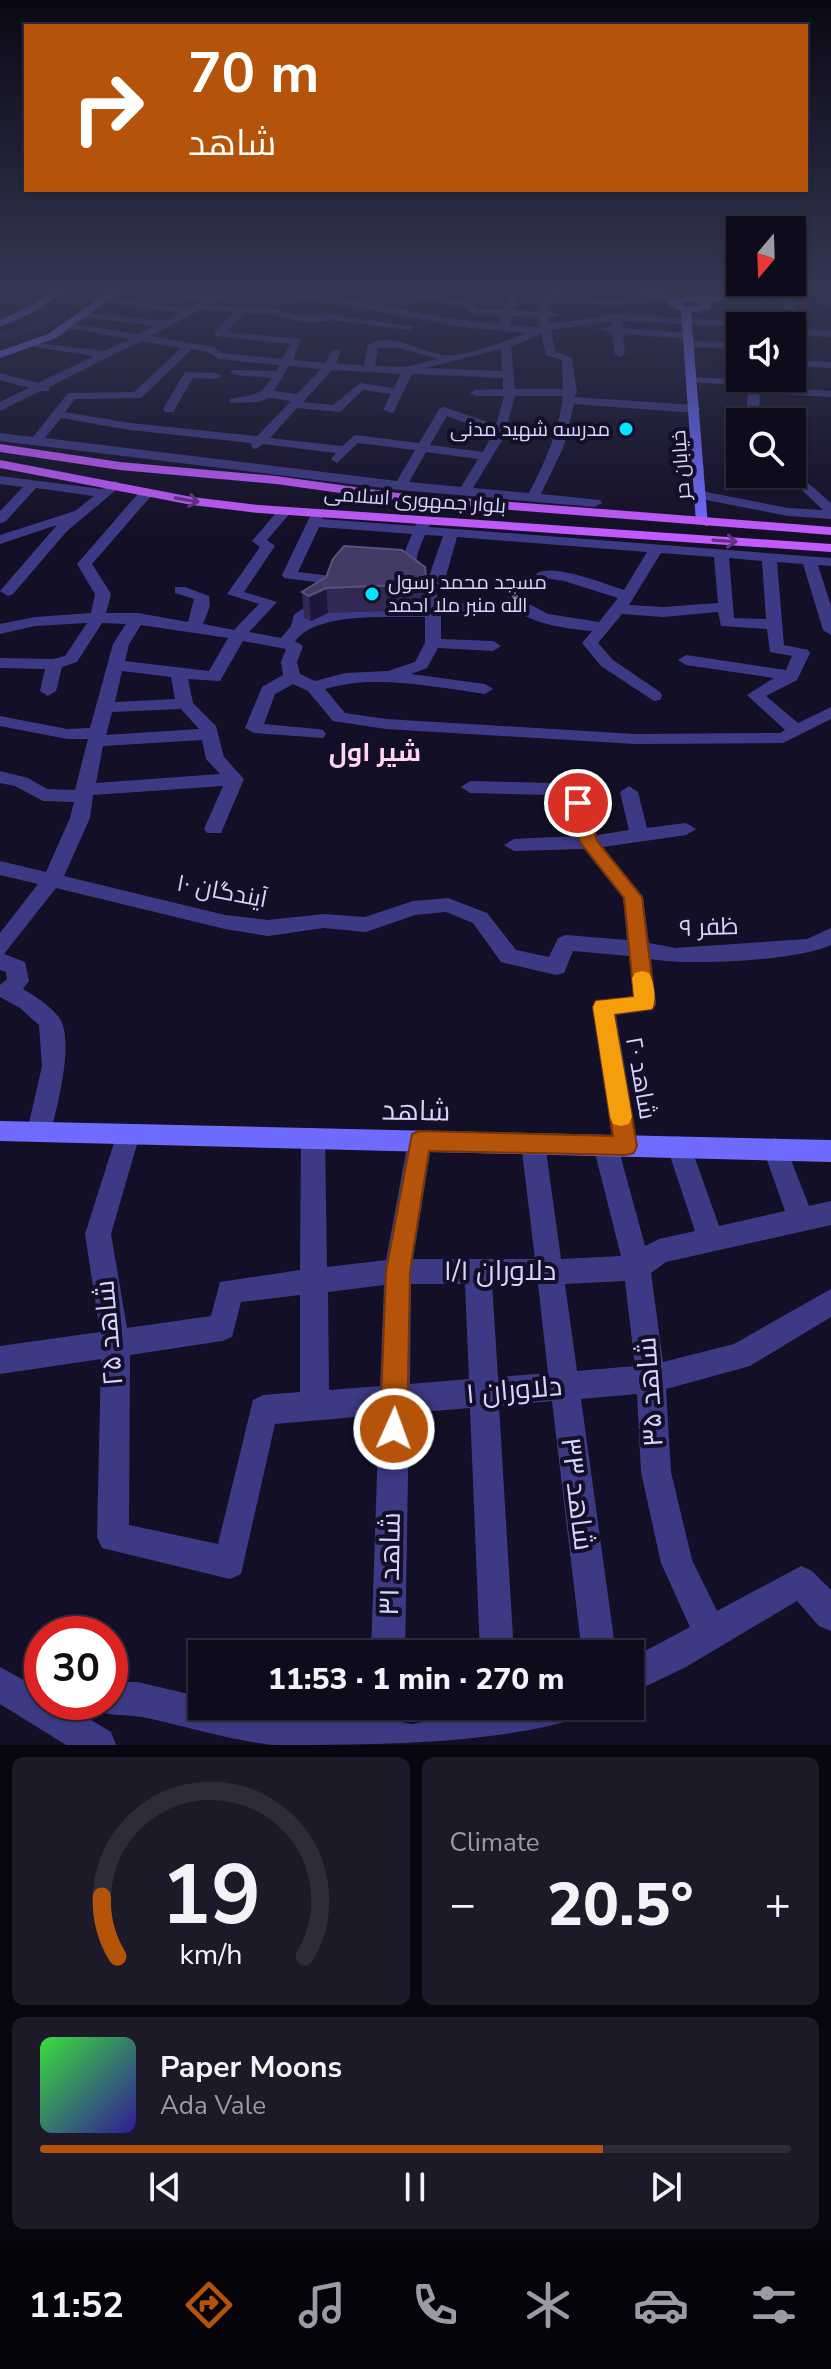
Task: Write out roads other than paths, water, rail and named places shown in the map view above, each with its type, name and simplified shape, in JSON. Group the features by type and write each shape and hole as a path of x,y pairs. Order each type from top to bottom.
{"main road":[{"name":"خیابان حر","path":"691,371 703,523"},
{"name":"بلوار جمهوری اسلامی","path":"0,448 295,483 703,523 831,531"},
{"name":"بلوار جمهوری اسلامی","path":"0,464 109,489 285,511 315,518"},
{"path":"162,469 191,479 240,486 239,497 217,504"},
{"path":"295,483 281,488 277,495 360,528"},
{"name":"بلوار جمهوری اسلامی","path":"423,526 831,548"},
{"name":"شاهد","path":"0,1131 831,1151"}],"street":[{"path":"0,407 71,371"},
{"path":"159,399 175,371"},
{"path":"234,401 258,399 267,394 281,371"},
{"path":"237,466 325,371"},
{"path":"389,410 408,371"},
{"path":"449,371 508,375"},
{"path":"464,492 500,431 510,403 508,371"},
{"path":"533,497 560,448 570,396 568,371"},
{"path":"236,372 279,375"},
{"path":"0,376 72,395 159,399 189,374 216,376"},
{"path":"692,379 726,381"},
{"path":"267,394 336,409 360,386 398,392"},
{"path":"800,392 831,394"},
{"path":"476,393 570,396 695,409"},
{"path":"816,393 820,410"},
{"path":"36,442 72,395"},
{"path":"400,486 444,411 500,431"},
{"path":"58,414 109,425 262,438 345,450"},
{"path":"83,448 109,425"},
{"path":"181,459 201,434"},
{"path":"0,437 324,474 400,486 416,493 464,492 595,503"},
{"path":"324,474 355,439 487,456"},
{"path":"0,480 109,489"},
{"path":"0,519 33,484"},
{"path":"806,487 831,513"},
{"path":"8,591 62,528 109,489"},
{"path":"0,663 54,664 71,659 97,619 103,594 84,564 147,492"},
{"path":"701,495 788,512 831,513"},
{"path":"285,511 259,541 285,546"},
{"path":"1,540 57,518 78,514"},
{"path":"116,665 214,677 238,635 269,602 235,594 315,518 360,528 423,526 451,534 831,562"},
{"path":"390,676 421,665 433,643 433,612 428,591 410,574 408,559 423,526"},
{"path":"428,591 439,576 451,534"},
{"path":"285,546 289,575 331,580"},
{"path":"654,696 607,663 590,643 628,596 657,547"},
{"path":"721,554 727,623 773,624"},
{"path":"769,559 776,649 802,653 791,676 755,695 797,731"},
{"path":"809,561 831,630"},
{"path":"299,626 299,618 321,602 331,580 343,568"},
{"path":"543,574 566,577 628,596"},
{"path":"180,590 201,596 202,606 194,627"},
{"path":"512,600 529,614 563,623 601,627"},
{"path":"617,609 663,612 725,607"},
{"path":"285,644 299,626 334,616 464,608"},
{"path":"0,948 52,880 80,818 121,644 138,618"},
{"path":"0,629 138,618 194,627 295,646 289,662 292,677"},
{"path":"433,643 493,646"},
{"path":"686,660 791,676"},
{"path":"48,691 54,664"},
{"path":"178,673 185,704 207,726 215,759 235,779"},
{"path":"314,687 345,678 390,676 485,689"},
{"path":"292,677 314,687 339,717 386,724 635,739 783,738 831,712"},
{"path":"292,677 268,691 254,728 317,734"},
{"path":"105,707 185,704"},
{"path":"0,721 97,737 209,734"},
{"path":"0,777 21,782 43,795 235,779"},
{"path":"214,829 235,779"},
{"name":"شاهد ۲۰","path":"470,787 554,789 578,803 589,842 633,897 645,1004 603,1007 616,1146"},
{"path":"629,792 639,833"},
{"path":"514,845 589,842 686,829"},
{"name":"آیندگان ۱۰","path":"0,868 225,922 268,928 324,921 366,925 413,908 448,905 480,918"},
{"name":"ظفر ۹","path":"480,918 509,956 556,967 566,943 638,949 675,956 810,946 831,936"},
{"path":"0,961 17,968 18,981 8,991 28,1002 50,1022 54,1066 39,1132"},
{"name":"شاهد ۲۵","path":"113,1537 116,1345 98,1234 128,1134"},
{"path":"313,1138 315,1406"},
{"name":"شاهد ۳۱","path":"388,1640 398,1271 420,1141"},
{"name":"شاهد ۳۳","path":"533,1143 597,1640"},
{"name":"شاهد ۳۵","path":"616,1146 637,1268 651,1379 656,1472 677,1563 710,1632"},
{"path":"679,1147 711,1239"},
{"path":"775,1149 801,1220"},
{"name":"دلاوران ۱/۱","path":"0,1360 222,1328 230,1291 398,1271 550,1272 637,1268 659,1251 831,1213"},
{"path":"478,1271 496,1640"},
{"name":"دلاوران ۱","path":"113,1537 230,1563 263,1410 651,1379 740,1356 831,1302"},
{"path":"644,1671 752,1605 801,1582 831,1614"},
{"path":"15,1694 98,1745"},
{"path":"128,1699 250,1725 386,1723 412,1742 485,1720"}],"place":[{"name":"مدرسه شهید مدنی","path":"626,429"},
{"name":"مسجد محمد رسول الله منبر ملا احمد","path":"372,594"}],"district":[{"name":"شیر اول","path":"375,752"}]}
